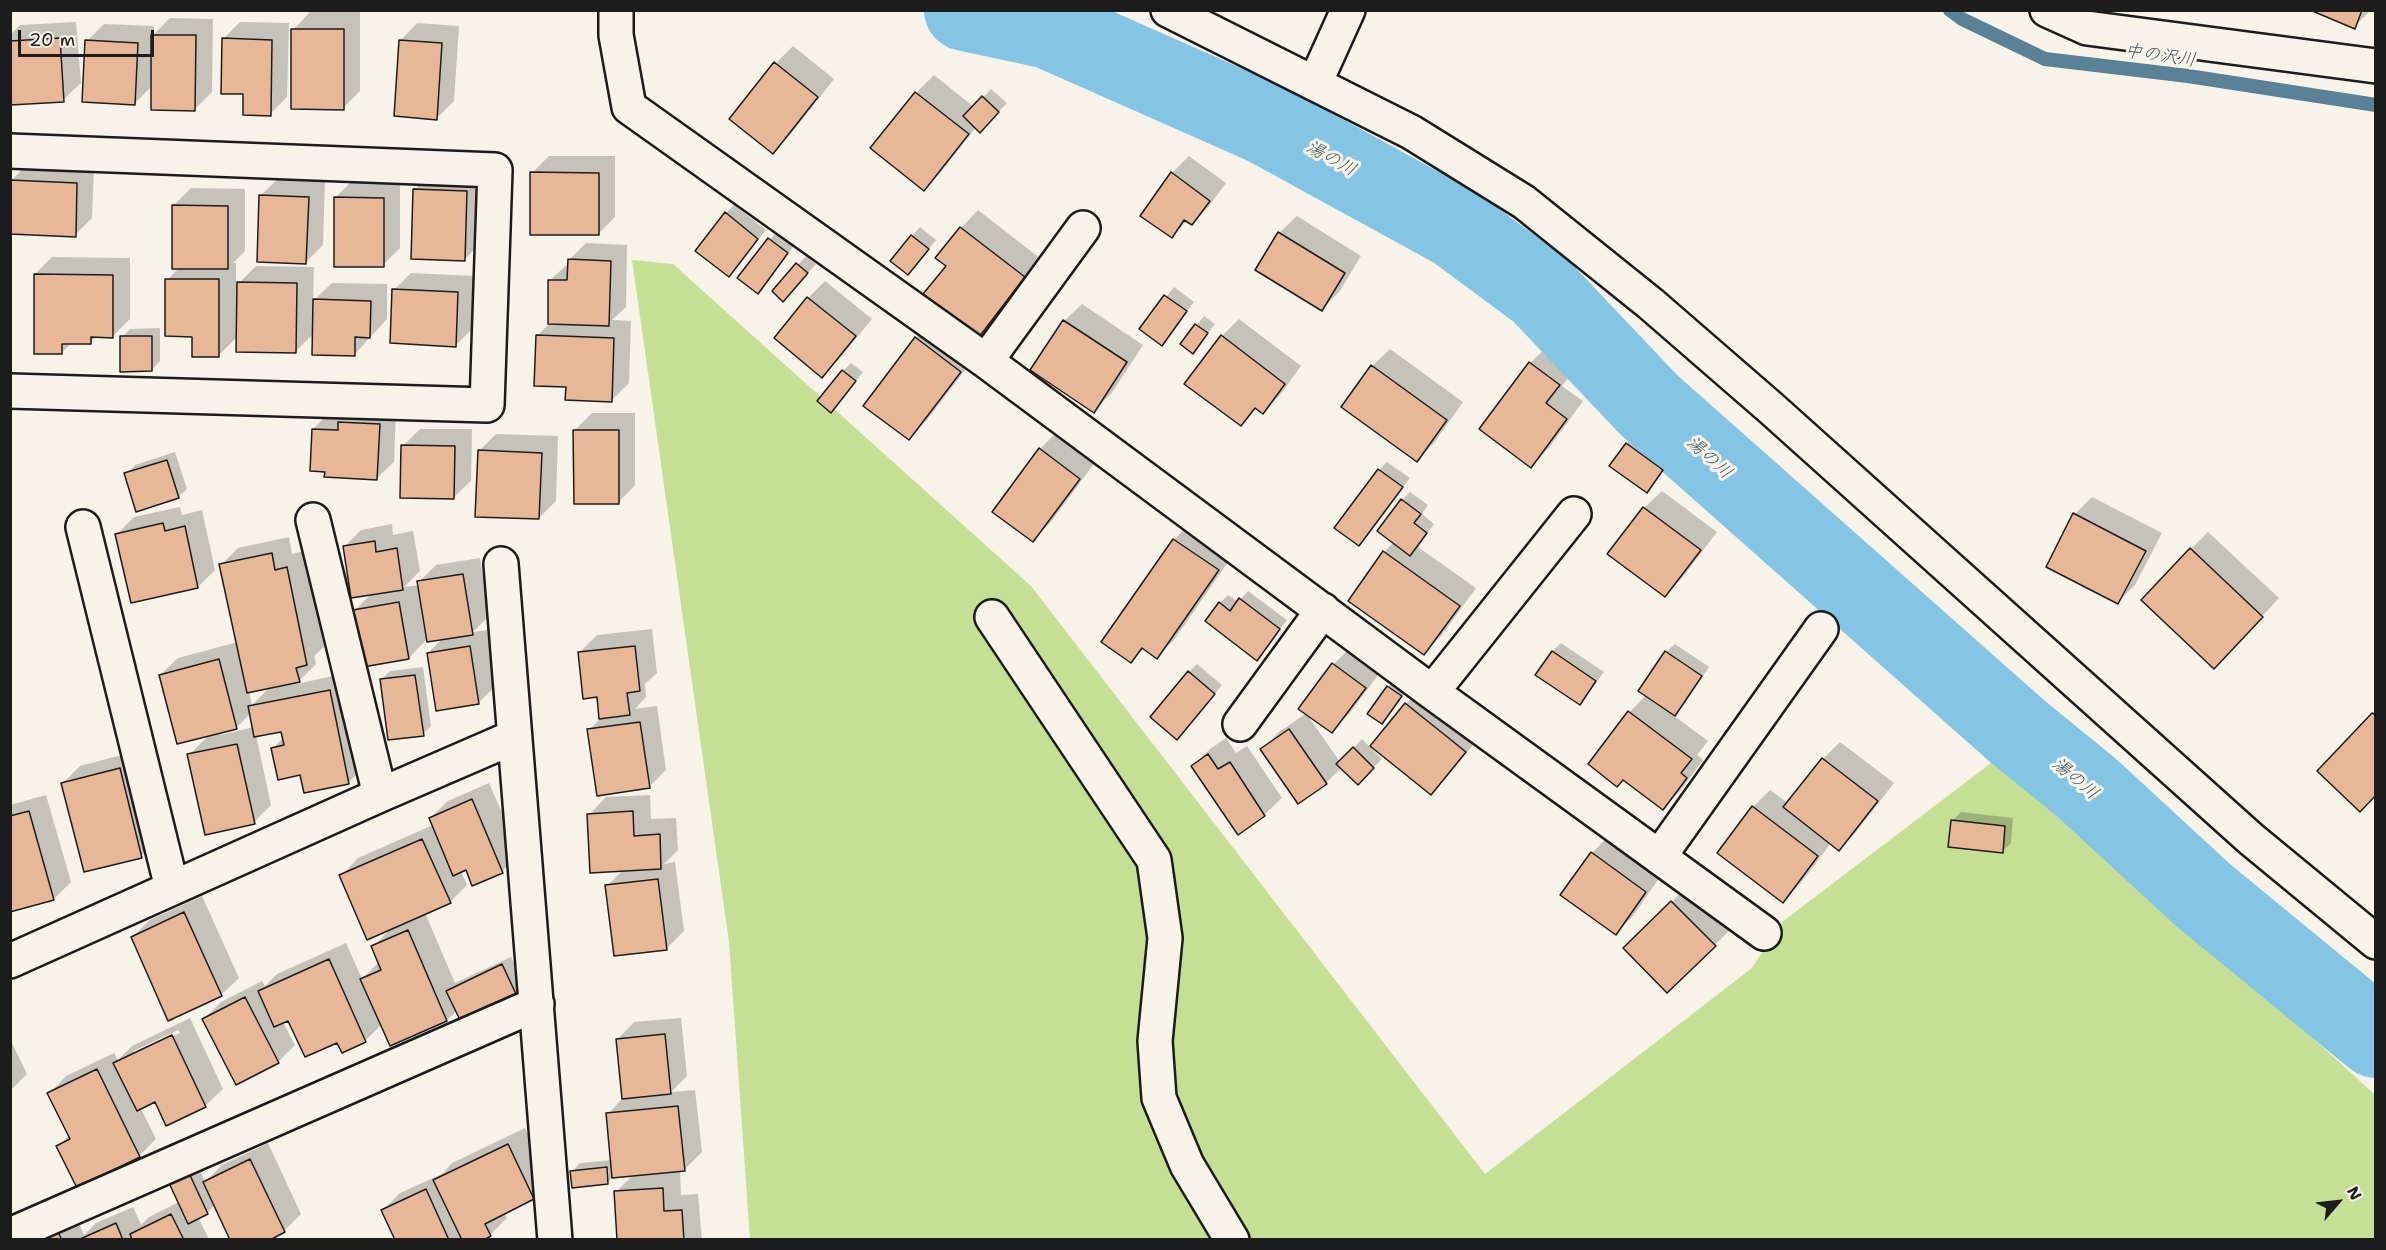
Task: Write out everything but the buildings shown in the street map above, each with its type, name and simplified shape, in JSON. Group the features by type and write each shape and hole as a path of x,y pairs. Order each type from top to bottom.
{"street":[{"path":"1168,10 1411,132 1524,202 1651,304 2251,839 2376,942"},
{"path":"1315,83 1348,10"},
{"path":"2047,10 2087,28 2376,66"},
{"path":"616,23 629,107 986,361 1432,692 1764,933"},
{"path":"10,151 495,170 487,405 10,391"},
{"path":"986,361 1083,228"},
{"path":"1432,692 1574,514"},
{"path":"313,520 380,795"},
{"path":"83,527 172,888"},
{"path":"501,564 555,1239"},
{"path":"1240,724 1323,610"},
{"path":"992,617 1154,860 1165,938 1155,1041 1160,1098 1186,1165 1232,1239"},
{"path":"1659,857 1821,629"},
{"path":"10,961 514,737"},
{"path":"10,1235 537,1004"}],"green space":[{"path":"632,260 673,264 1031,586 1485,1174 1752,968 1782,922 2003,754 2375,1095 2375,1239 750,1239 729,942"}],"waterway":[{"name":"湯の川","path":"965,10 1049,28 1266,124 1456,228 1541,291 1649,405 2017,731 2087,788 2203,895 2376,1037"},
{"name":"中の沢川","path":"1950,10 1962,19 2045,59 2188,76 2376,105"}]}
